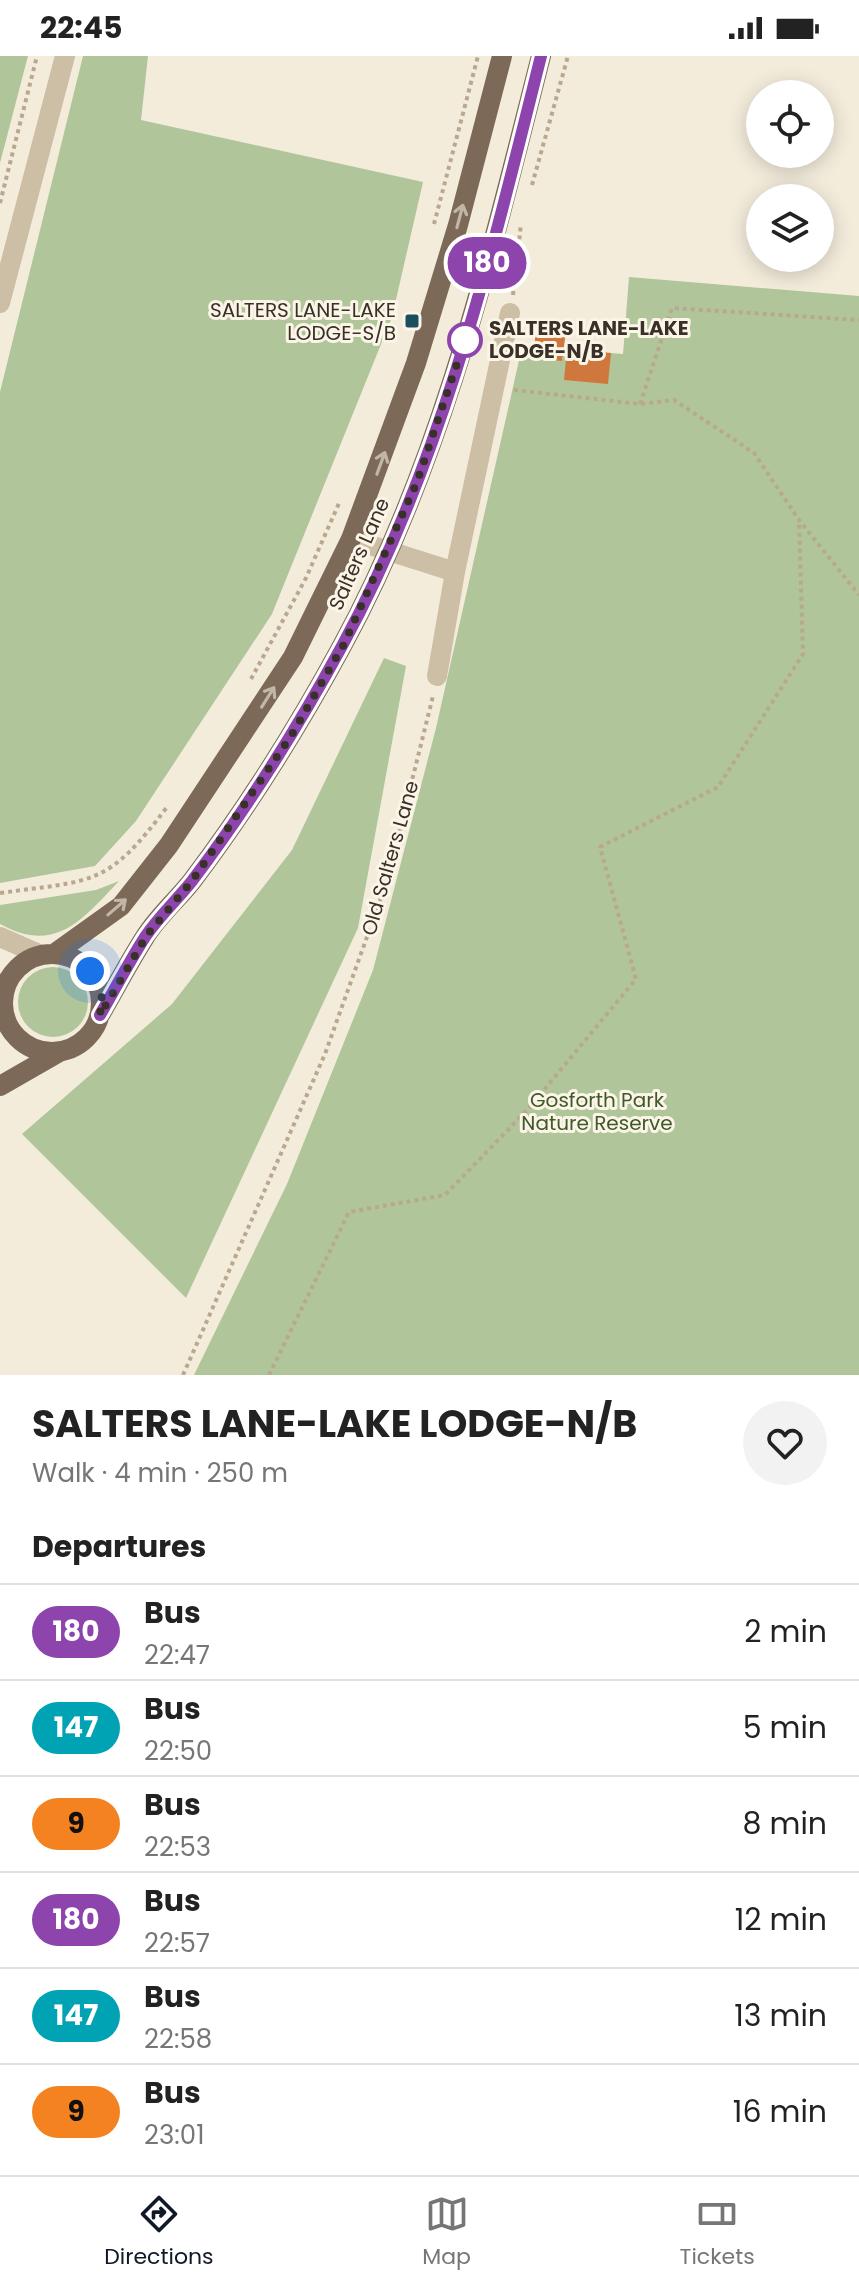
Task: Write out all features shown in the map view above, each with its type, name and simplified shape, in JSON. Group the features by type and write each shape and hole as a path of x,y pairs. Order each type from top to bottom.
{"main road":[{"name":"Salters Lane","path":"48,954 121,906 169,845 293,657 351,539 416,363 458,225 502,56"},
{"name":"Salters Lane","path":"100,1015 147,935 192,881 291,736 344,644 388,551 417,482 454,376 496,234 541,56"},
{"path":"0,1086 81,1043 95,1028 100,1015 102,998 90,971 78,961 48,954 16,970 2,1000 11,1029 26,1045 47,1052 61,1051"}],"street":[{"path":"0,303 65,56"},
{"path":"437,676 492,388 510,313"},
{"path":"351,539 455,572"},
{"path":"0,937 48,954"}],"path":[{"path":"0,203 37,56"},
{"path":"432,233 478,56"},
{"path":"531,189 568,56"},
{"path":"510,313 522,219"},
{"path":"640,404 672,308 859,320"},
{"path":"492,388 640,404 674,400 754,453 799,520 859,595"},
{"name":"Salters Lane","path":"250,681 306,578 344,493"},
{"path":"269,1375 349,1212 445,1195 529,1108 636,979 600,847 718,787 803,654 799,520"},
{"name":"Old Salters Lane","path":"183,1375 330,1040 387,881 437,676"},
{"path":"0,893 77,883 109,871 128,854 168,806"}],"green space":[{"path":"0,56 28,56 0,163"},
{"path":"83,56 148,56 141,120 423,182 392,317 272,614 136,821 95,866 0,883 0,392"},
{"name":"Gosforth Park Nature Reserve","path":"629,277 859,296 859,1375 194,1375 287,1184 373,970 436,728 520,356 562,360 564,349 623,354"},
{"path":"384,658 406,666 358,928 186,1298 22,1134 172,1004 292,850"},
{"path":"119,881 80,919 53,934 37,936 20,933 0,924 0,905 96,890"},
{"path":"53,967 78,977 88,1002 78,1027 53,1037 28,1027 18,1002 28,977"}],"building":[{"path":"537,321 567,324 562,361 533,358"},
{"path":"567,349 611,353 608,384 564,380"}],"bus line":[{"name":"180","path":"100,1015 147,935 192,881 291,736 344,644 388,551 417,482 454,376 496,234 541,56"}],"place":[{"name":"SALTERS LANE-LAKE LODGE-S/B","path":"412,321"},
{"name":"SALTERS LANE-LAKE LODGE-N/B","path":"465,340"}],"route":[{"path":"90,971 102,998 100,1015 147,935 192,881 291,736 344,644 388,551 417,482 465,340"}]}
